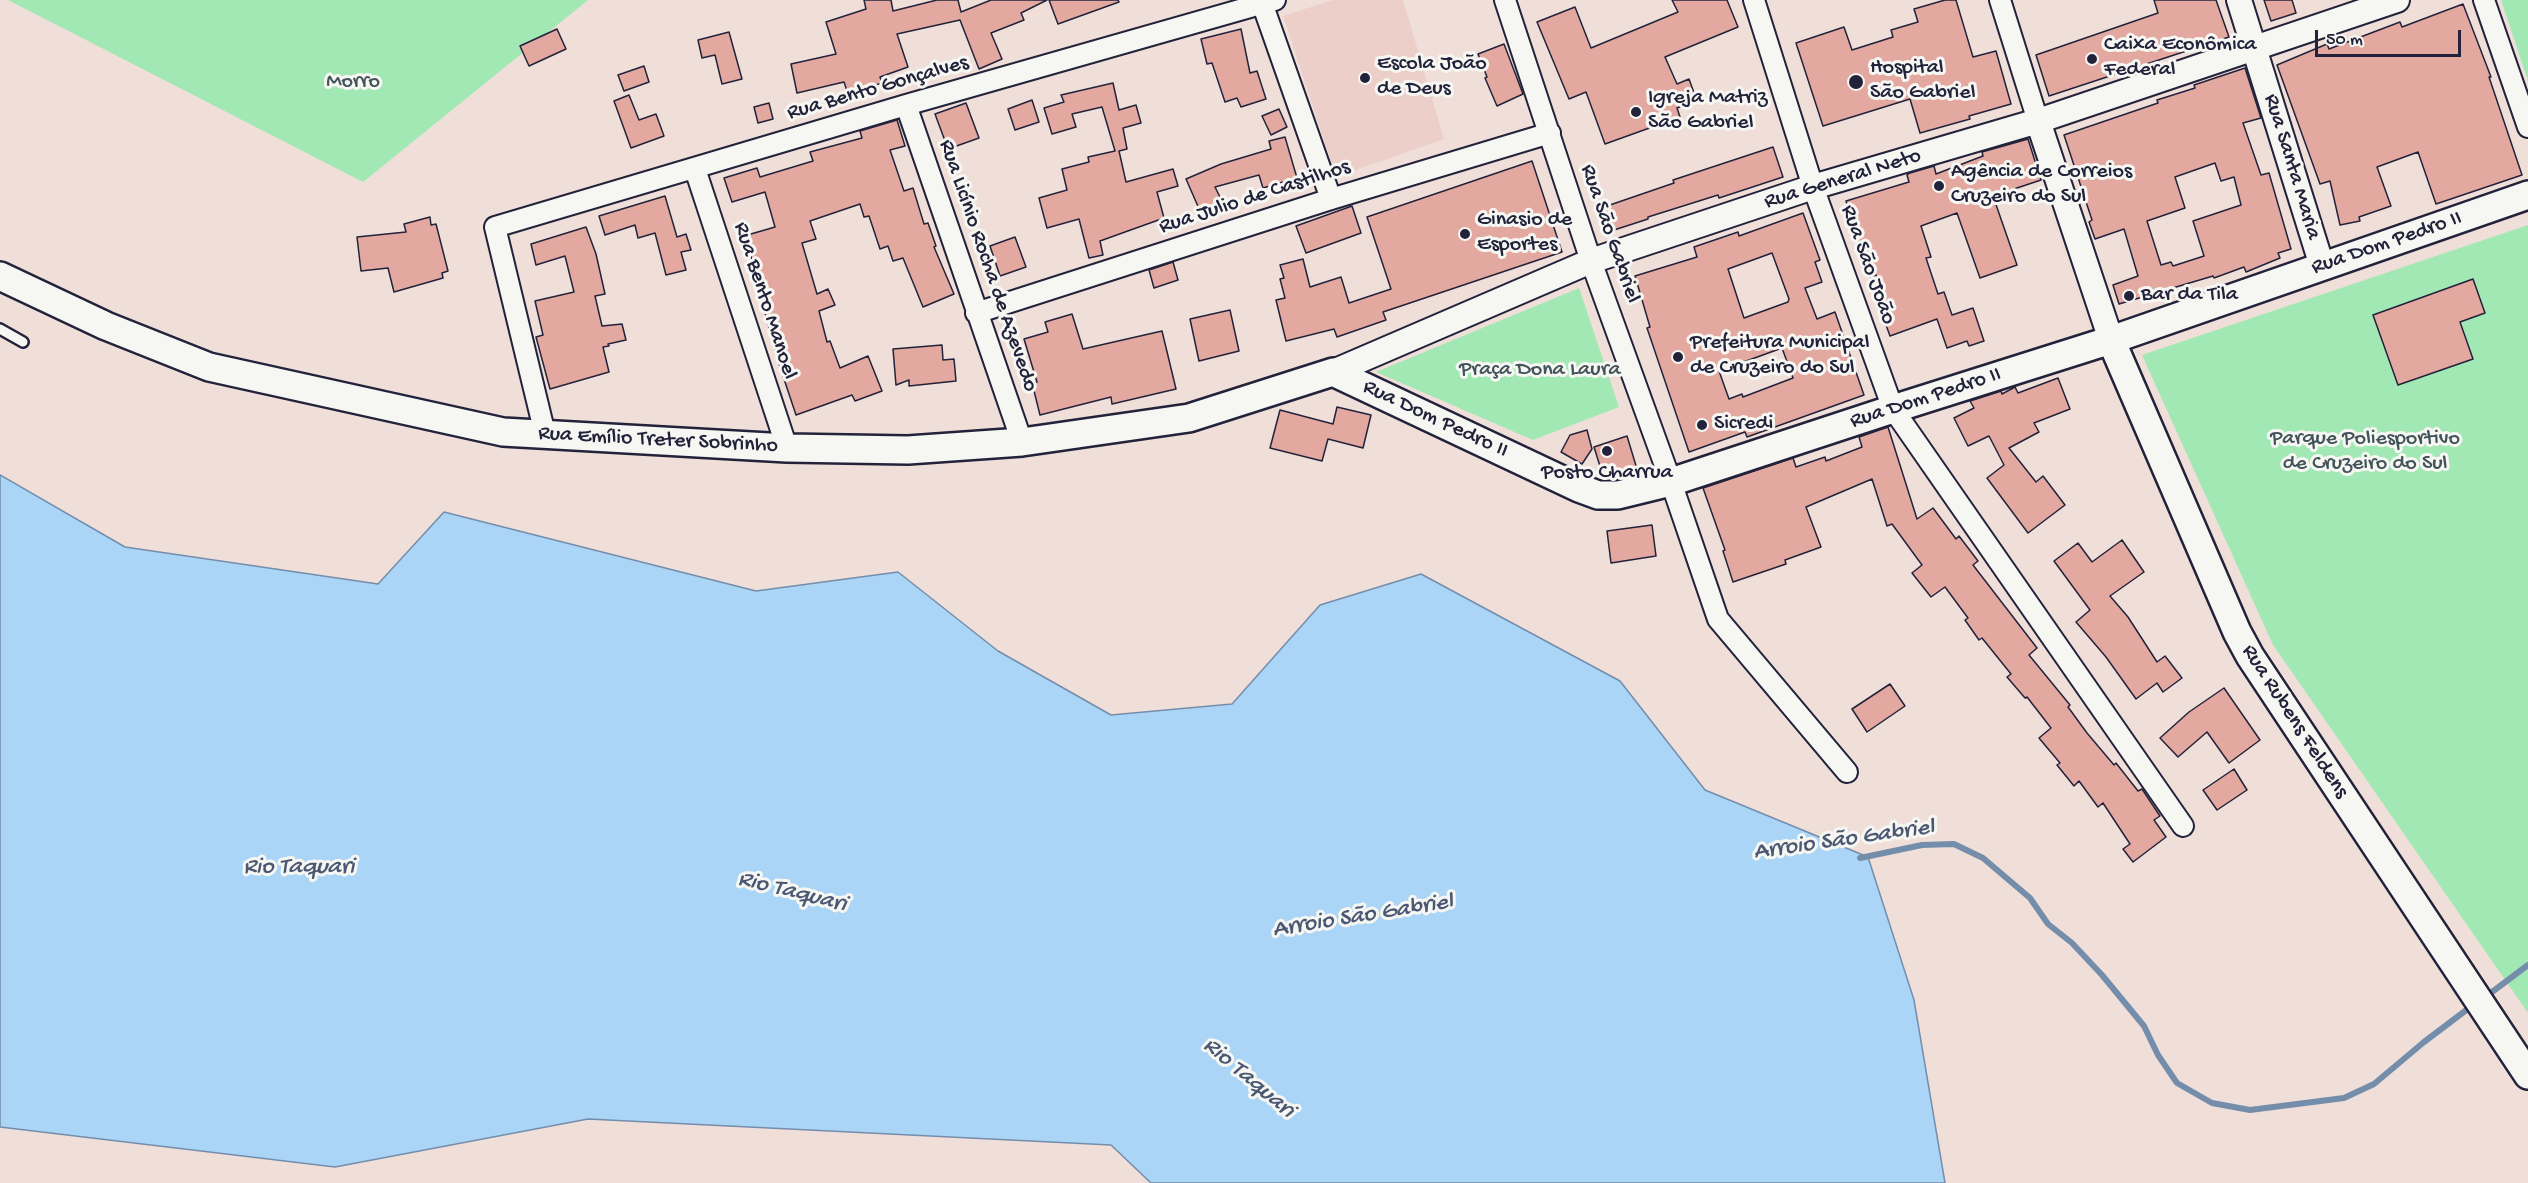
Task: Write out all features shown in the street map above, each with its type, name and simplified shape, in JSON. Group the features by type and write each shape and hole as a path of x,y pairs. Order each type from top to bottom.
{"main road":[{"name":"Rua Dom Pedro II","path":"1333,372 1598,495 1618,495 1671,482 2111,340 2528,195"},
{"name":"Rua Emílio Treter Sobrinho","path":"0,276 106,326 209,367 503,432 787,448 908,450 1022,442 1189,418 1333,372"},
{"name":"Rua Rubens Feldens","path":"2111,340 2236,632 2522,1066"}],"street":[{"name":"Rua São Gabriel","path":"1505,0 1591,261 1718,619 1847,772"},
{"name":"Rua São João","path":"1754,0 1813,188 1893,409 2183,826"},
{"path":"2000,0 2111,340"},
{"name":"Rua Santa Maria","path":"2239,0 2322,266"},
{"name":"Rua General Neto","path":"1333,372 1591,261 1813,188 2038,121 2397,0"},
{"path":"2484,0 2528,127"},
{"path":"1266,1 1330,199"},
{"name":"Rua Bento Gonçalves","path":"545,434 495,227 1266,1"},
{"name":"Rua Licínio Rocha de Azevedo","path":"906,105 1022,442"},
{"name":"Rua Julio de Castilhos","path":"976,313 1330,199 1550,133"},
{"name":"Rua Bento Manoel","path":"695,169 787,448"}],"lane":[{"path":"0,329 23,342"}],"shaded area":[{"name":"Escola João de Deus","path":"1333,0 1403,0 1444,139 1336,177 1283,16"}],"green space":[{"name":"Morro","path":"8,0 588,0 363,182"},
{"path":"2501,0 2528,0 2528,81"},
{"name":"Parque Poliesportivo de Cruzeiro do Sul","path":"2528,225 2528,1013 2273,645 2142,355"},
{"name":"Praça Dona Laura","path":"1579,288 1619,407 1533,440 1376,372"}],"water":[{"name":"Rio Taquari","path":"0,475 125,547 378,584 444,512 756,591 898,572 998,651 1111,715 1232,704 1320,605 1421,574 1620,681 1705,790 1868,857 1914,1000 1945,1183 1151,1183 1111,1145 588,1119 335,1167 0,1127"}],"building":[{"path":"864,0 891,0 893,11 937,0 958,0 961,12 991,0 1047,0 1021,13 1024,20 991,33 1002,59 979,69 960,20 897,34 908,67 880,77 882,83 848,94 844,82 797,93 791,64 836,54 826,22 866,9"},
{"path":"1049,0 1118,0 1119,2 1058,24"},
{"path":"1672,0 1727,0 1738,27 1665,57 1677,84 1689,79 1697,101 1677,108 1680,117 1605,144 1586,92 1569,99 1537,22 1575,7 1591,48 1678,12"},
{"path":"1945,0 1956,0 1973,57 1996,51 2011,104 1969,116 1970,119 1920,133 1910,99 1823,126 1796,43 1844,27 1852,50 1893,37 1891,30 1918,22 1914,9"},
{"path":"2154,0 2216,0 2229,37 2049,96 2036,55 2158,13"},
{"path":"2264,0 2292,0 2296,13 2271,21"},
{"path":"2463,4 2491,77 2489,77 2522,175 2436,204 2418,152 2377,167 2391,206 2359,217 2360,221 2340,225 2330,181 2320,184 2277,65 2327,44 2329,49 2400,22 2402,27"},
{"path":"557,29 566,49 529,66 520,46"},
{"path":"1241,29 1250,73 1257,71 1266,99 1241,107 1237,98 1225,102 1212,63 1207,64 1201,39"},
{"path":"729,32 742,79 722,84 715,55 702,58 698,40"},
{"path":"1504,44 1523,94 1497,106 1478,54"},
{"path":"644,66 649,82 624,91 618,75"},
{"path":"2245,68 2261,118 2243,123 2261,175 2269,173 2291,249 2278,253 2280,258 2246,272 2244,267 2214,278 2213,276 2119,304 2113,285 2138,276 2124,229 2095,239 2089,222 2092,220 2064,135 2158,103 2157,100 2195,88 2194,85","holes":["2215,163 2221,181 2234,177 2241,205 2193,221 2204,256 2173,266 2171,262 2161,265 2147,221 2185,208 2175,177"]},
{"path":"1113,83 1119,110 1136,105 1141,123 1123,128 1127,149 1119,151 1126,182 1173,169 1178,186 1157,192 1164,218 1100,241 1103,255 1089,258 1079,219 1047,228 1039,198 1067,190 1062,169 1089,162 1088,157 1115,151 1102,107 1072,114 1076,127 1052,134 1044,108 1064,102 1061,95"},
{"path":"629,95 639,120 656,114 664,136 631,148 614,101"},
{"path":"1032,100 1039,122 1015,130 1008,109"},
{"path":"769,103 773,119 758,123 754,107"},
{"path":"966,103 979,138 948,149 935,114"},
{"path":"1279,109 1287,127 1271,135 1262,116"},
{"path":"897,120 905,146 890,150 904,191 913,188 924,224 928,223 936,246 934,247 954,294 923,307 903,258 893,261 888,246 880,249 869,216 864,217 860,204 810,221 816,239 802,243 817,294 828,289 835,305 819,311 827,342 830,341 840,368 868,356 882,391 855,401 852,395 796,415 760,295 766,294 756,258 752,260 744,236 775,227 765,192 732,202 724,178 757,168 760,177 813,161 810,152 862,138 860,131"},
{"path":"1285,137 1297,178 1263,188 1259,175 1215,187 1222,201 1200,211 1186,179 1221,164 1271,149 1269,141"},
{"path":"2028,139 2041,180 1993,196 2017,265 1980,278 1957,213 1921,226 1931,257 1926,258 1938,294 1944,292 1952,315 1973,308 1984,341 1969,346 1967,341 1947,348 1937,319 1890,336 1882,314 1889,312 1876,275 1870,277 1846,201 1909,182 1907,175 1910,173 1934,166 1936,174 1983,156 1982,152"},
{"path":"1773,147 1783,177 1719,198 1718,195 1611,231 1604,207 1674,183 1673,180"},
{"name":"Ginasio de Esportes","path":"1532,161 1562,252 1383,312 1386,320 1337,337 1334,329 1286,341 1276,300 1285,298 1280,279 1284,278 1280,265 1303,259 1310,287 1341,277 1349,303 1391,289 1367,217"},
{"path":"665,196 677,237 686,234 691,250 681,252 686,270 666,275 655,233 638,238 635,225 605,235 599,216"},
{"path":"1352,206 1361,233 1306,253 1296,226"},
{"path":"1803,213 1820,260 1815,262 1822,282 1805,288 1817,319 1835,312 1864,395 1747,437 1745,432 1689,452 1647,328 1650,327 1635,276 1697,257 1694,247 1738,232 1739,236","holes":["1772,253 1789,299 1788,302 1744,318 1728,269","1782,348 1793,378 1743,397 1742,394 1729,399 1719,371"]},
{"path":"430,217 431,225 436,224 448,271 442,273 443,278 394,292 388,268 361,271 357,237 406,232 404,224"},
{"path":"586,227 596,254 605,294 595,296 602,326 622,324 626,340 603,347 609,372 550,389 536,337 543,335 535,301 574,292 565,256 536,265 531,244"},
{"path":"1015,237 1026,267 1000,276 990,246"},
{"path":"1173,262 1178,280 1154,288 1149,270"},
{"path":"2473,279 2485,313 2460,322 2473,359 2398,385 2373,315"},
{"path":"1230,310 1239,351 1199,361 1190,319"},
{"path":"1072,314 1083,349 1162,331 1176,389 1112,404 1111,397 1040,415 1032,383 1037,382 1024,339 1048,332 1045,322"},
{"path":"942,345 943,360 954,359 956,381 909,386 909,380 896,385 893,349"},
{"path":"2058,378 2070,409 2034,423 2039,432 2009,448 2036,482 2043,476 2065,505 2028,533 1987,478 2004,465 1989,436 1968,446 1954,418 1974,408 1970,401 2001,391 2002,394 2015,387 2018,393"},
{"path":"1337,407 1371,415 1363,448 1328,439 1322,461 1270,448 1280,410 1333,424"},
{"path":"1888,427 1917,519 1933,508 1956,539 1959,536 1978,561 1973,565 2037,648 2029,655 2070,705 2068,707 2087,733 2114,765 2116,763 2138,791 2142,789 2160,816 2154,820 2166,837 2133,862 2123,849 2130,844 2103,803 2098,807 2079,781 2074,786 2057,765 2060,763 2039,738 2051,728 2027,697 2025,698 2007,677 2011,674 1982,638 1979,640 1965,620 1968,618 1945,587 1931,597 1912,573 1922,565 1892,524 1887,526 1872,479 1806,507 1821,547 1785,560 1786,564 1733,582 1723,551 1725,550 1703,488 1793,458 1796,467 1825,457 1826,461 1862,447 1859,437"},
{"path":"1587,430 1592,449 1582,464 1561,452 1570,435"},
{"path":"1627,436 1637,469 1604,479 1594,447"},
{"path":"1652,525 1656,556 1611,563 1607,531"},
{"path":"2122,540 2144,572 2110,596 2128,617 2157,662 2165,656 2182,678 2163,692 2157,683 2136,699 2106,657 2076,622 2090,610 2054,561 2078,543 2092,562"},
{"path":"1890,684 1905,706 1867,732 1852,709"},
{"path":"2224,688 2260,740 2229,763 2207,732 2178,757 2160,738 2189,712"},
{"path":"2234,769 2247,790 2217,810 2203,790"}],"waterway":[{"name":"Arroio São Gabriel","path":"1860,858 1922,845 1954,844 1983,858 2030,898 2048,924 2072,943 2102,975 2144,1026 2158,1055 2177,1083 2212,1103 2250,1110 2344,1098 2374,1084 2473,1005"},
{"name":"Arroio São Gabriel","path":"2484,998 2528,965"}],"place":[{"name":"Caixa Econômica Federal","path":"2092,59"},
{"name":"Escola João de Deus","path":"1365,78"},
{"name":"Hospital São Gabriel","path":"1856,82"},
{"name":"Igreja Matriz São Gabriel","path":"1636,112"},
{"name":"Agência de Correios Cruzeiro do Sul","path":"1939,186"},
{"name":"Ginasio de Esportes","path":"1465,234"},
{"name":"Bar da Tila","path":"2129,296"},
{"name":"Prefeitura Municipal de Cruzeiro do Sul","path":"1678,357"},
{"name":"Sicredi","path":"1702,425"},
{"name":"Posto Charrua","path":"1607,451"}]}
